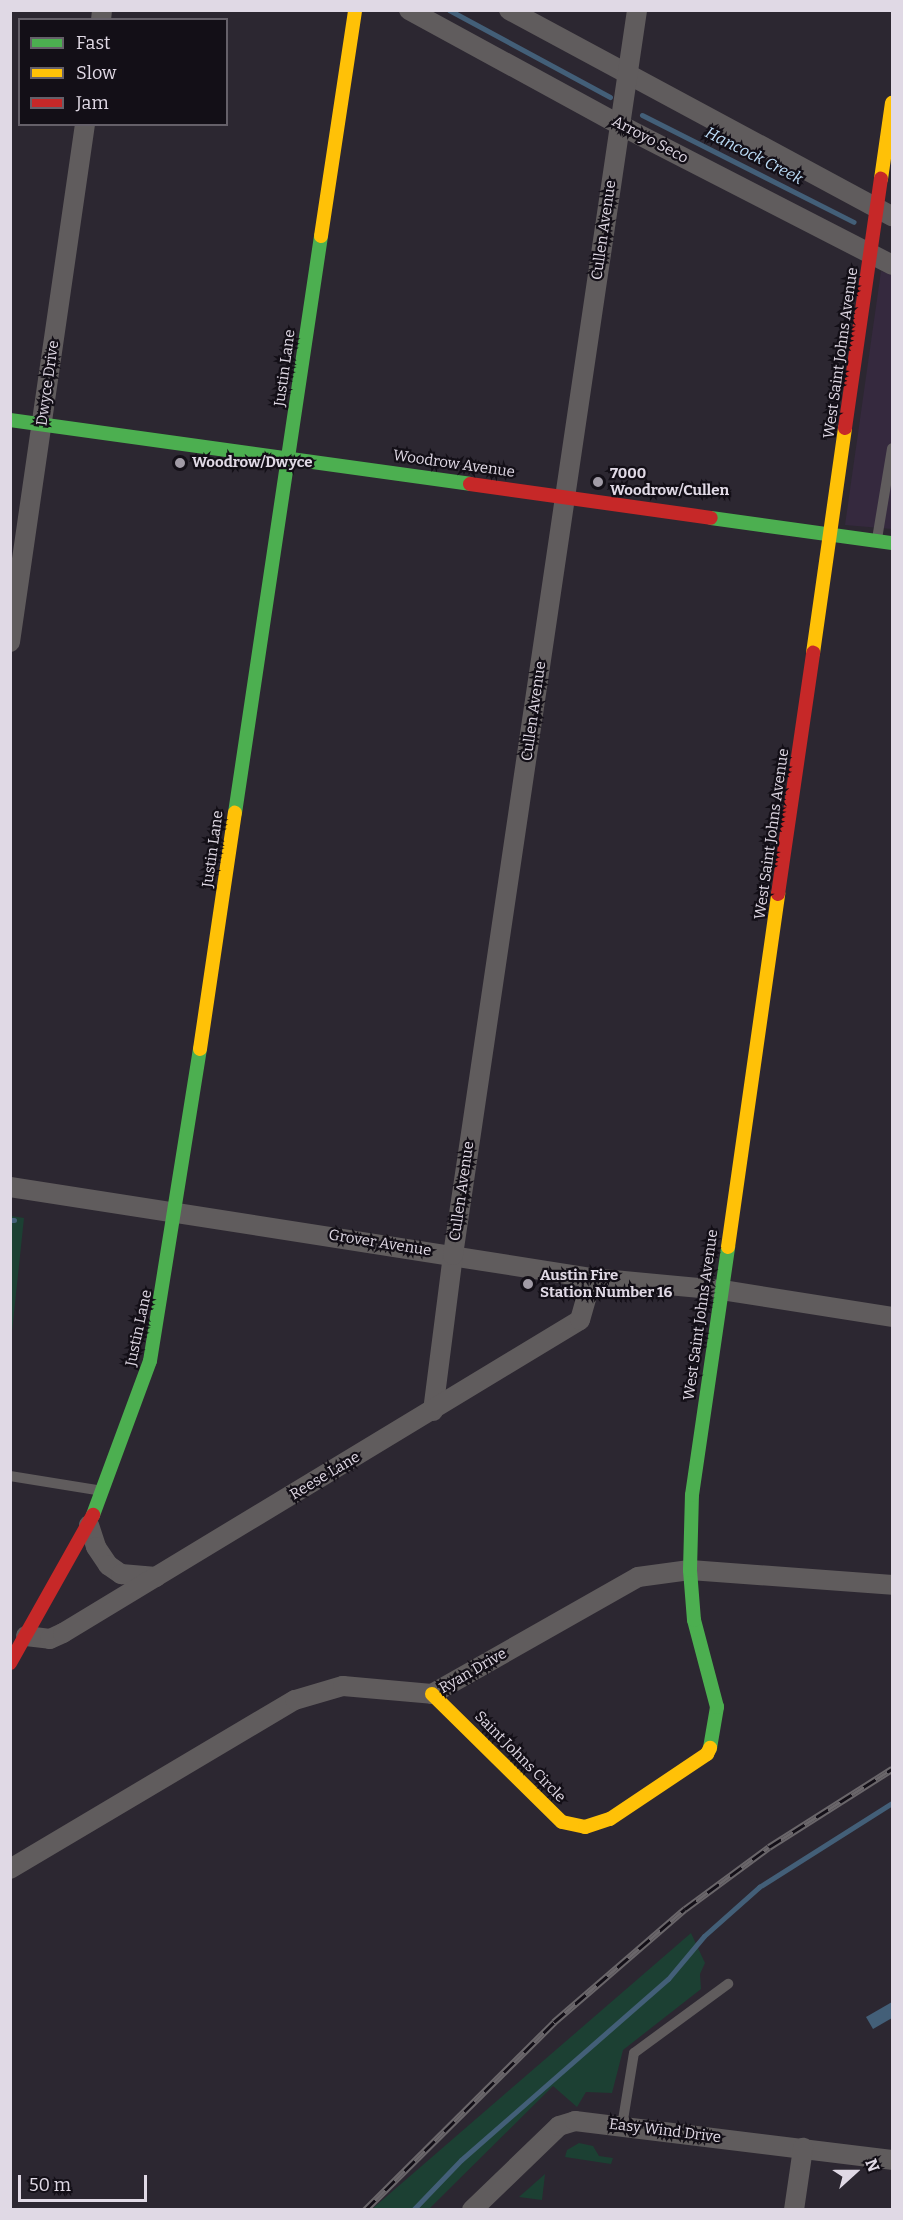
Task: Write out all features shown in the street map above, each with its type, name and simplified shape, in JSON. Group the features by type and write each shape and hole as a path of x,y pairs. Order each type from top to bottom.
{"street":[{"name":"Justin Lane","path":"10,1663 88,1525 104,1491 150,1361 176,1210 355,10"},
{"name":"Arroyo Seco","path":"409,10 620,125 870,256 892,264"},
{"path":"509,10 885,212"},
{"name":"Cullen Avenue","path":"433,1411 453,1255 637,10"},
{"name":"West Saint Johns Avenue","path":"690,1570 692,1495 832,536 870,256 885,212 892,103"},
{"name":"Dwyce Drive","path":"10,642 86,126"},
{"name":"Woodrow Avenue","path":"10,420 892,543"},
{"name":"Grover Avenue","path":"10,1187 176,1210 592,1278 722,1290 892,1317"},
{"name":"Reese Lane","path":"26,1636 50,1639 63,1633 580,1320 592,1278"},
{"path":"88,1525 96,1547 108,1564 121,1574 156,1577"},
{"name":"Ryan Drive","path":"10,1869 295,1700 343,1686 432,1694 638,1577 690,1570 892,1585"},
{"name":"Saint Johns Circle","path":"432,1694 562,1822 585,1827 610,1819 707,1754 714,1739 717,1707 694,1620 690,1570"},
{"name":"Easy Wind Drive","path":"472,2210 560,2126 576,2121 892,2160"},
{"path":"794,2210 802,2148"}],"lane":[{"path":"876,542 892,448"},
{"path":"10,1476 104,1491"},
{"path":"622,2126 634,2053 728,1984"}],"shaded area":[{"path":"881,271 892,275 892,529 845,525"}],"green space":[{"path":"10,1216 24,1218 11,1341"},
{"path":"691,1933 705,1963 700,1974 701,1989 623,2050 612,2093 586,2092 577,2107 553,2086 429,2209 372,2209"},
{"path":"579,2143 593,2146 599,2156 613,2158 611,2164 565,2157 567,2150"},
{"path":"545,2174 542,2200 519,2197"}],"water":[{"path":"892,2002 892,2018 873,2029 866,2017"}],"waterway":[{"name":"Hancock Creek","path":"449,10 610,97"},
{"name":"Hancock Creek","path":"642,115 854,222"},
{"path":"413,2210 461,2160 668,1979 704,1936 759,1887 892,1803"}],"railway":[{"path":"365,2210 554,2022 685,1909 769,1847 892,1769"}],"traffic: fast":[{"path":"235,813 321,236"},
{"path":"10,420 470,484"},
{"path":"711,518 892,543"},
{"path":"93,1515 150,1361 200,1049"},
{"path":"710,1748 717,1707 694,1620 690,1570 692,1495 728,1247"}],"traffic: slow":[{"path":"321,236 355,10"},
{"path":"881,179 892,103"},
{"path":"813,653 845,428"},
{"path":"200,1049 235,813"},
{"path":"728,1247 778,894"},
{"path":"432,1694 562,1822 585,1827 610,1819 707,1754 710,1748"}],"traffic: jam":[{"path":"845,428 881,179"},
{"path":"470,484 711,518"},
{"path":"778,894 813,653"},
{"path":"10,1663 93,1515"}],"place":[{"name":"Woodrow/Dwyce","path":"180,463"},
{"name":"7000 Woodrow/Cullen","path":"598,482"},
{"name":"Austin Fire Station Number 16","path":"528,1284"}]}
